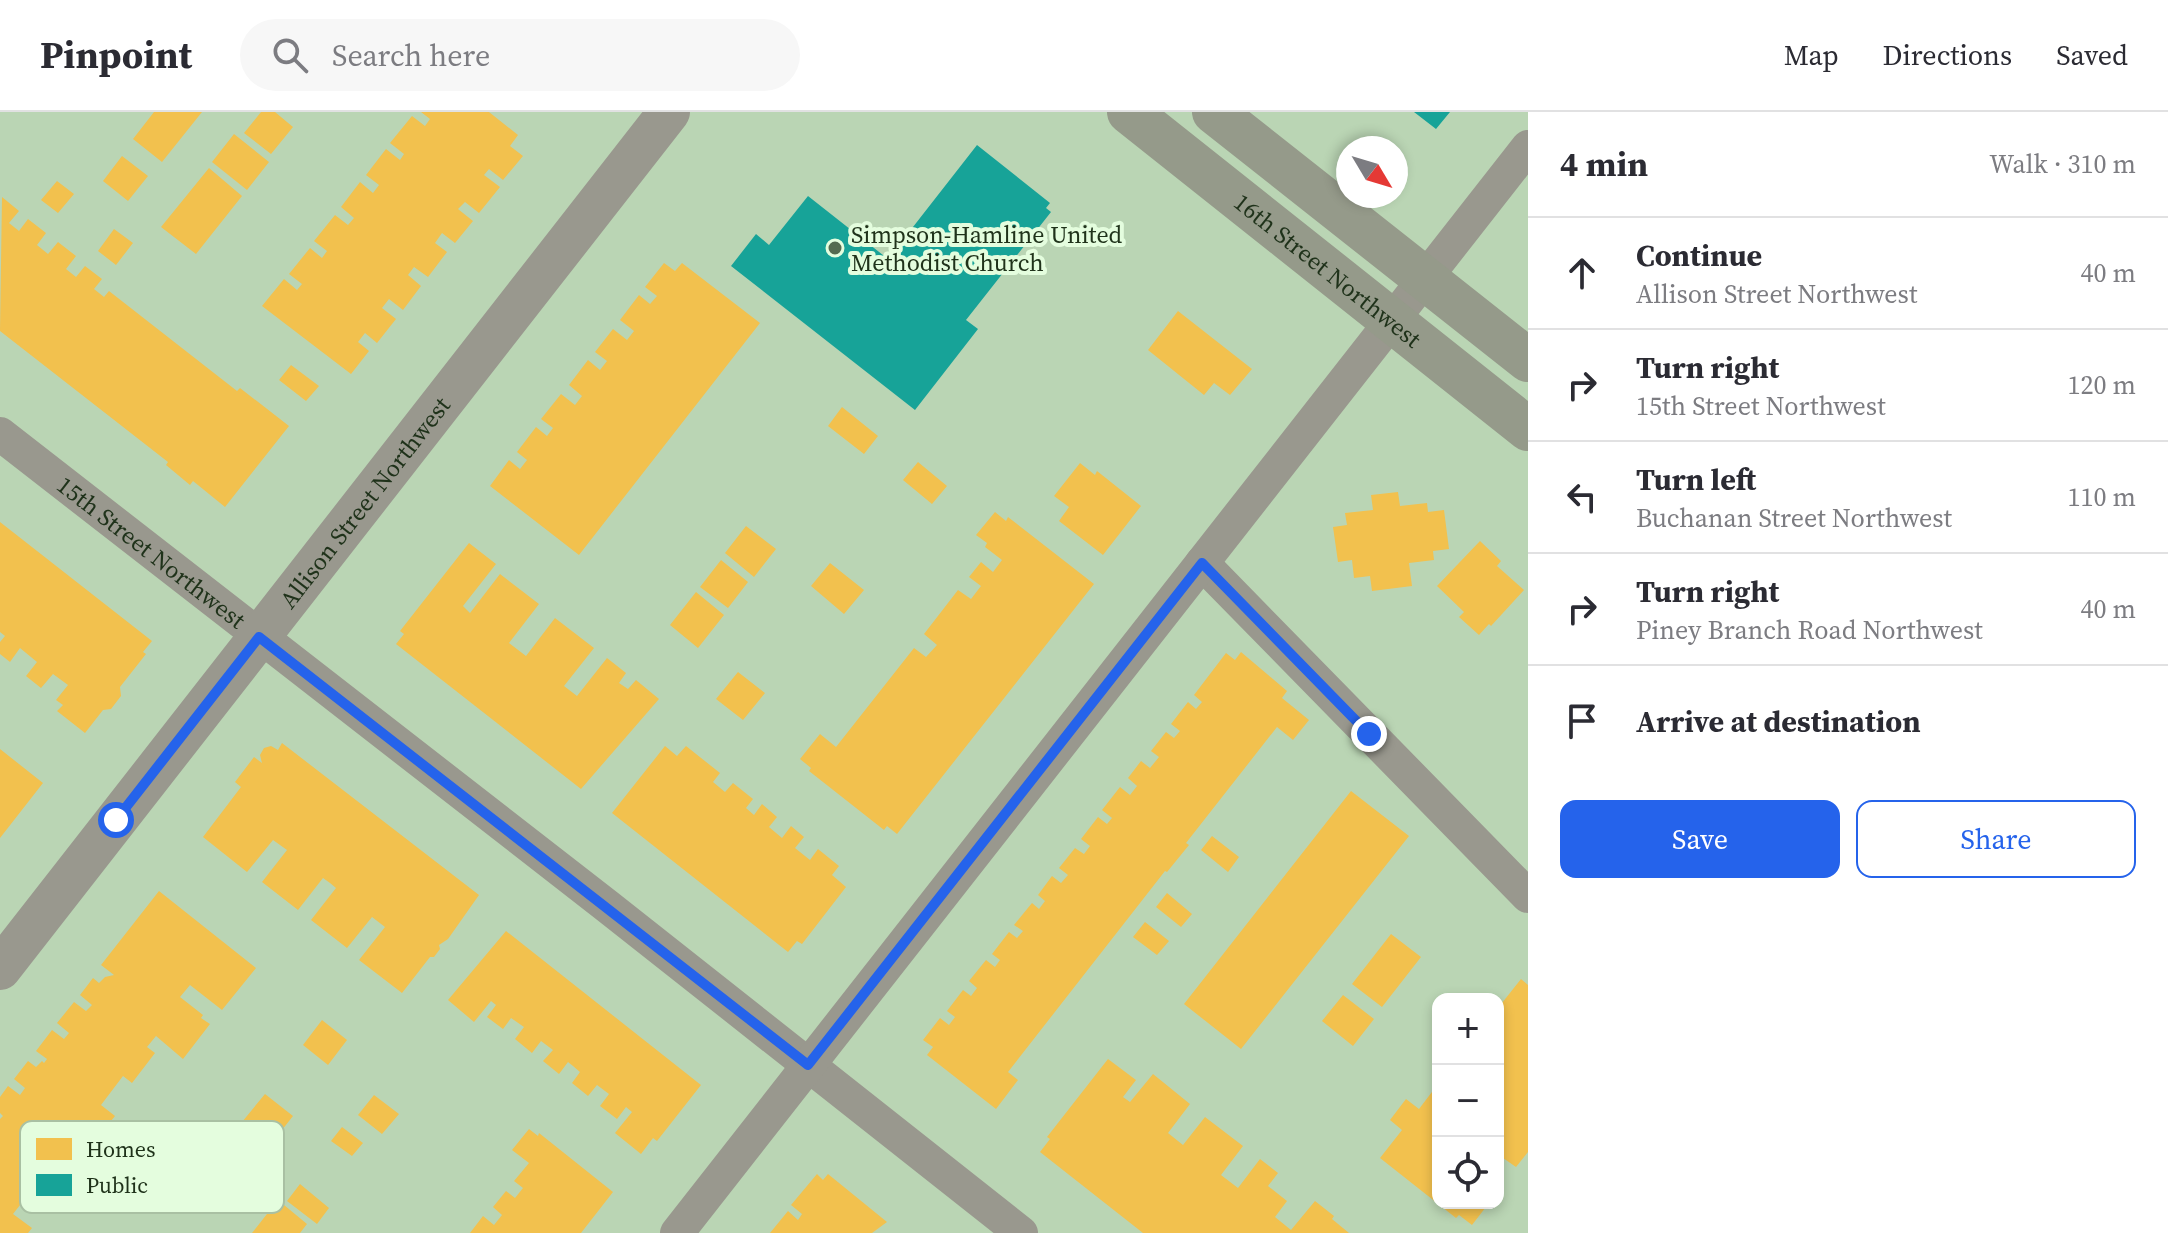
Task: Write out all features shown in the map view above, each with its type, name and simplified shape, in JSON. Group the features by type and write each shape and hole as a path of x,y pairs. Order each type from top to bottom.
{"main road":[{"name":"16th Street Northwest","path":"1129,112 1528,429"},
{"path":"1214,112 1528,360"}],"street":[{"name":"Allison Street Northwest","path":"0,969 669,112"},
{"path":"677,1233 1528,147"},
{"name":"15th Street Northwest","path":"0,434 1021,1233"},
{"path":"1202,563 1528,896"}],"building: Homes":[{"path":"154,112 202,112 162,162 133,139"},
{"path":"261,112 275,112 293,127 271,154 244,133"},
{"path":"421,112 489,112 518,135 510,146 523,156 503,180 489,169 484,175 500,187 479,213 465,202 458,209 473,221 455,243 442,233 435,243 447,252 428,277 414,267 408,275 421,286 403,310 389,299 382,308 396,319 377,343 365,333 358,342 369,351 351,374 262,306 284,279 297,290 302,284 289,274 310,248 322,258 327,251 314,241 335,215 348,225 354,218 341,207 360,182 373,193 379,185 366,175 386,149 400,160 404,154 390,143 412,116 425,126 430,119"},
{"path":"234,134 269,162 247,190 212,162"},
{"path":"122,156 148,176 128,201 103,181"},
{"path":"209,168 242,196 196,254 161,227"},
{"path":"57,181 74,194 58,213 41,200"},
{"path":"2,197 19,211 9,223 19,231 28,219 46,233 37,245 48,254 58,242 76,256 66,269 76,277 85,266 102,279 94,289 104,297 109,291 237,391 240,388 289,426 225,507 193,481 190,485 166,465 168,462 0,331"},
{"path":"114,229 133,243 116,265 98,251"},
{"path":"664,263 675,271 682,263 760,323 579,555 490,486 509,460 520,469 527,460 517,452 536,427 547,436 553,428 541,419 561,394 575,405 582,396 569,385 588,360 600,370 607,361 595,352 613,329 627,340 634,331 620,320 639,295 650,304 657,296 645,287"},
{"path":"1178,311 1252,369 1230,395 1214,383 1204,395 1148,350"},
{"path":"291,365 319,386 306,401 279,380"},
{"path":"842,407 878,436 864,454 828,426"},
{"path":"918,462 947,486 932,504 903,480"},
{"path":"1080,463 1095,475 1097,471 1141,506 1103,555 1059,521 1069,507 1054,496"},
{"path":"1398,492 1400,506 1427,503 1428,512 1444,510 1449,549 1433,551 1434,560 1409,563 1412,586 1372,591 1370,576 1354,578 1352,560 1338,562 1333,527 1347,525 1345,513 1373,510 1371,495"},
{"path":"995,512 1006,521 1008,517 1094,584 897,834 887,826 884,830 809,771 811,768 800,759 820,734 836,747 914,648 926,657 937,645 924,634 958,590 971,599 981,586 969,577 981,562 993,572 1002,560 985,547 987,543 976,535"},
{"path":"0,522 152,641 143,652 146,654 120,687 121,696 111,709 103,710 85,733 57,711 63,705 56,700 68,685 53,674 41,688 26,676 37,662 20,648 10,662 0,654 0,642 5,636 0,632"},
{"path":"746,526 776,549 754,577 725,553"},
{"path":"1480,541 1501,561 1497,566 1524,590 1479,635 1459,617 1464,612 1437,586"},
{"path":"469,543 496,564 463,606 470,613 500,574 539,604 509,643 526,656 555,618 594,648 564,686 577,696 607,658 626,673 619,683 628,689 636,680 659,699 581,789 396,644 404,634 400,631"},
{"path":"721,560 748,582 728,608 700,587"},
{"path":"830,563 864,590 844,614 811,586"},
{"path":"696,592 724,615 698,648 670,625"},
{"path":"1241,652 1287,691 1282,698 1309,720 1293,740 1277,727 1186,843 1189,845 1165,871 1008,1072 1018,1080 996,1109 927,1055 933,1047 923,1040 940,1018 949,1025 955,1017 947,1011 963,990 971,996 977,988 969,981 986,960 995,967 1000,960 992,954 1009,932 1017,938 1023,931 1014,925 1032,903 1039,909 1045,901 1038,895 1052,876 1061,883 1068,875 1059,868 1075,848 1084,854 1090,846 1081,839 1098,817 1107,824 1112,818 1102,810 1120,787 1130,795 1137,786 1128,778 1141,761 1150,768 1159,757 1151,751 1166,732 1174,738 1180,731 1171,724 1188,702 1196,709 1202,702 1194,695 1226,653 1235,660"},
{"path":"738,672 765,693 743,720 716,699"},
{"path":"282,743 479,895 448,939 439,945 440,949 434,957 430,957 402,993 359,960 385,927 372,917 347,948 311,920 336,888 330,883 323,878 298,910 262,882 287,850 273,840 247,872 203,837 241,787 235,782 254,757 262,763 260,755 264,748 271,746 278,750"},
{"path":"665,746 677,756 686,746 720,773 713,782 725,792 733,783 753,799 746,808 754,815 762,804 777,817 769,827 782,838 791,826 804,837 795,848 810,860 818,849 839,866 832,875 846,887 802,944 797,941 788,952 612,813"},
{"path":"0,749 43,783 0,838"},
{"path":"1351,791 1409,836 1241,1049 1184,1004"},
{"path":"1212,836 1239,857 1228,872 1201,850"},
{"path":"159,891 256,968 222,1010 190,985 180,997 210,1024 183,1059 156,1036 147,1047 155,1053 132,1083 123,1076 101,1105 115,1116 111,1121 20,1121 20,1205 13,1214 32,1228 28,1233 0,1233 0,1119 3,1116 0,1113 0,1097 8,1086 20,1095 25,1088 14,1079 28,1061 36,1067 42,1061 44,1063 47,1059 36,1051 52,1030 64,1039 69,1033 57,1023 74,1002 86,1011 92,1005 80,995 93,978 99,983 105,977 114,975 101,965"},
{"path":"1167,893 1192,914 1181,927 1156,907"},
{"path":"1145,922 1169,941 1157,955 1133,937"},
{"path":"506,931 701,1085 657,1141 653,1138 641,1154 615,1133 632,1112 626,1107 617,1119 600,1106 609,1094 597,1085 588,1096 572,1083 580,1072 568,1062 559,1074 543,1061 553,1050 541,1041 532,1053 515,1039 524,1027 511,1018 503,1029 487,1017 496,1005 491,1001 474,1022 448,1000"},
{"path":"1391,934 1421,957 1382,1007 1352,984"},
{"path":"1521,979 1528,985 1528,1152 1516,1167 1504,1159 1504,1000"},
{"path":"1343,995 1374,1019 1353,1046 1322,1021"},
{"path":"322,1020 347,1040 328,1065 303,1045"},
{"path":"1108,1059 1136,1080 1123,1097 1130,1102 1153,1074 1190,1104 1168,1133 1183,1145 1205,1117 1243,1146 1221,1175 1238,1188 1260,1159 1278,1173 1268,1186 1287,1201 1275,1217 1291,1230 1315,1201 1349,1233 1143,1233 1040,1152 1050,1139 1047,1137"},
{"path":"1432,1092 1432,1199 1380,1158 1402,1130 1390,1120 1406,1099 1419,1109"},
{"path":"265,1094 293,1116 284,1127 284,1121 243,1121"},
{"path":"374,1095 399,1114 382,1134 358,1115"},
{"path":"342,1127 363,1143 352,1156 331,1141"},
{"path":"529,1129 538,1136 539,1133 613,1192 581,1233 470,1233 483,1216 494,1225 502,1215 493,1207 506,1191 515,1198 523,1188 514,1181 529,1163 512,1150"},
{"path":"817,1174 823,1180 828,1174 887,1222 872,1233 770,1233 788,1211 798,1220 802,1214 791,1205"},
{"path":"300,1184 329,1208 317,1224 287,1201"},
{"path":"284,1205 307,1224 300,1233 252,1233 268,1213 284,1213"},
{"path":"1445,1209 1484,1209 1472,1225 1459,1215 1456,1218"}],"building: Public":[{"path":"1414,112 1450,112 1436,129"},
{"path":"977,145 1050,203 1046,208 1051,212 966,320 978,329 915,410 731,266 756,234 769,245 808,196 888,259"}],"place":[{"name":"Simpson-Hamline United Methodist Church","path":"835,248"}],"route":[{"path":"116,820 259,637 808,1065 1202,563 1369,734"}]}
